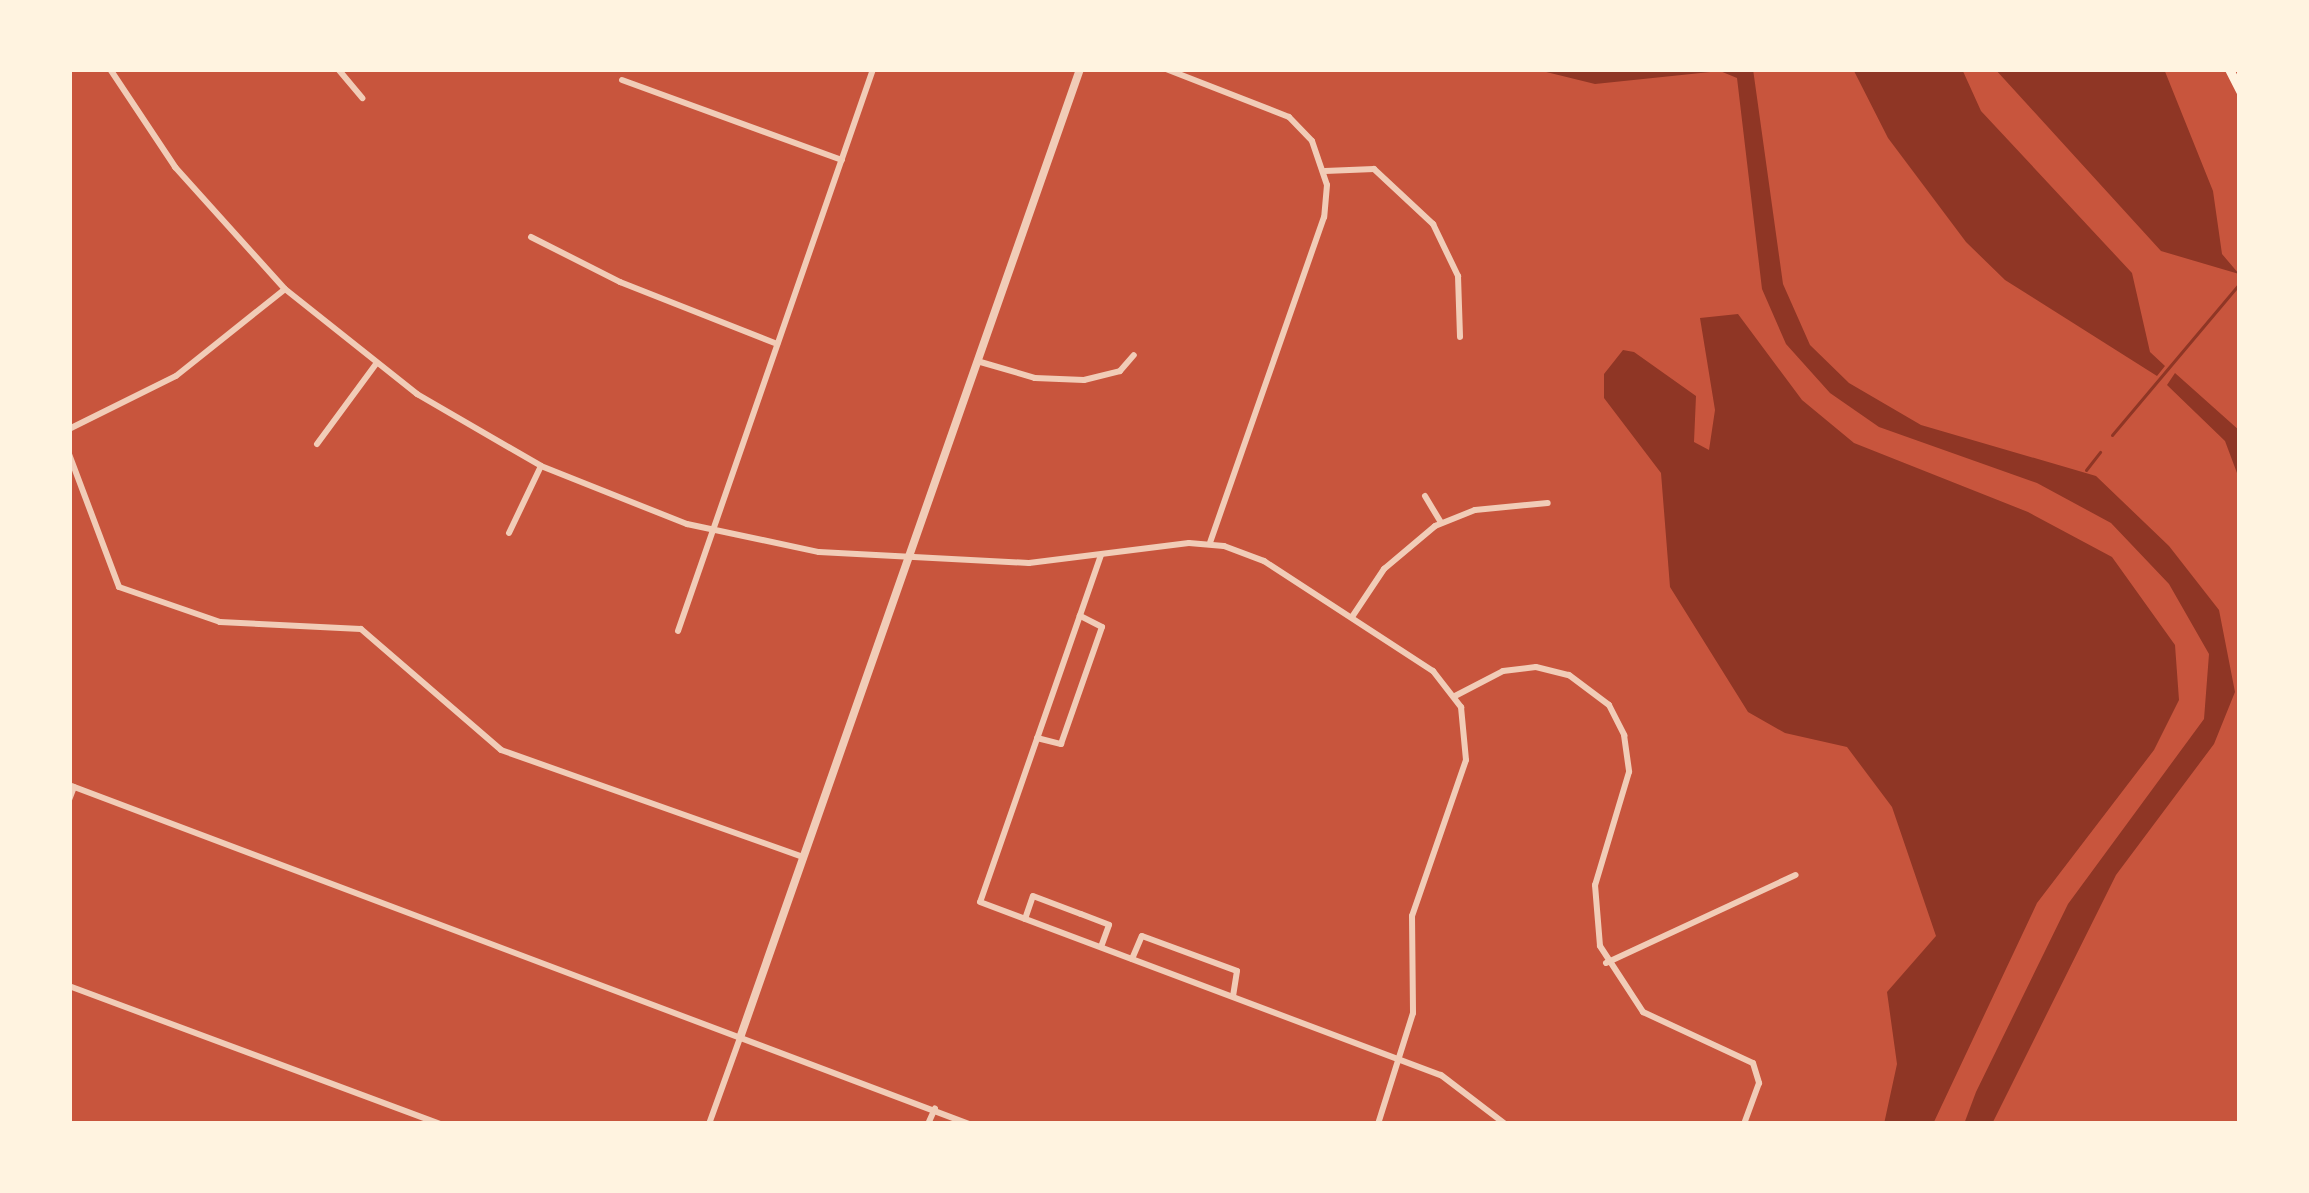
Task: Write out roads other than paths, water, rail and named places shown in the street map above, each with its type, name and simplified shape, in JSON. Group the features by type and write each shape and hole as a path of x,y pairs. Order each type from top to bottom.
{"main road":[{"path":"2229,69 2240,91"}],"street":[{"path":"110,69 175,167 285,289 376,364 541,466 711,531 907,561 1101,555 1210,544 1264,561 1433,671 1455,696 1467,726 1466,760 1412,916 1415,995 1378,1124"},
{"path":"338,69 362,98"},
{"path":"678,631 873,69"},
{"path":"709,1124 1079,69"},
{"path":"1166,69 1289,116 1312,141 1325,171 1324,217 1210,544"},
{"path":"622,80 842,160"},
{"path":"1325,171 1374,170 1433,224 1458,276 1460,337"},
{"path":"531,237 620,282 777,344"},
{"path":"69,429 176,376 285,289"},
{"path":"977,361 1035,378 1084,380 1120,371 1133,356"},
{"path":"317,444 376,364"},
{"path":"69,454 119,586 220,622 361,629 501,750 803,856"},
{"path":"509,533 541,466"},
{"path":"1425,496 1441,523"},
{"path":"1352,617 1400,552 1441,523 1475,510 1548,503"},
{"path":"1101,555 980,902 1399,1058 1455,1084 1505,1124"},
{"path":"1037,739 1061,744 1102,627 1080,616"},
{"path":"1455,696 1504,671 1554,670 1598,693 1618,720 1628,782 1594,904 1606,963 1628,998 1657,1023 1757,1070 1744,1124"},
{"path":"69,800 71,786 969,1124"},
{"path":"1606,963 1796,875"},
{"path":"1025,919 1033,896 1109,926 1101,947"},
{"path":"1132,959 1142,936 1237,971 1233,996"},
{"path":"69,986 441,1124"},
{"path":"928,1124 935,1108"}],"waterway":[{"path":"2112,435 2240,283"},
{"path":"2086,470 2100,452"}]}
